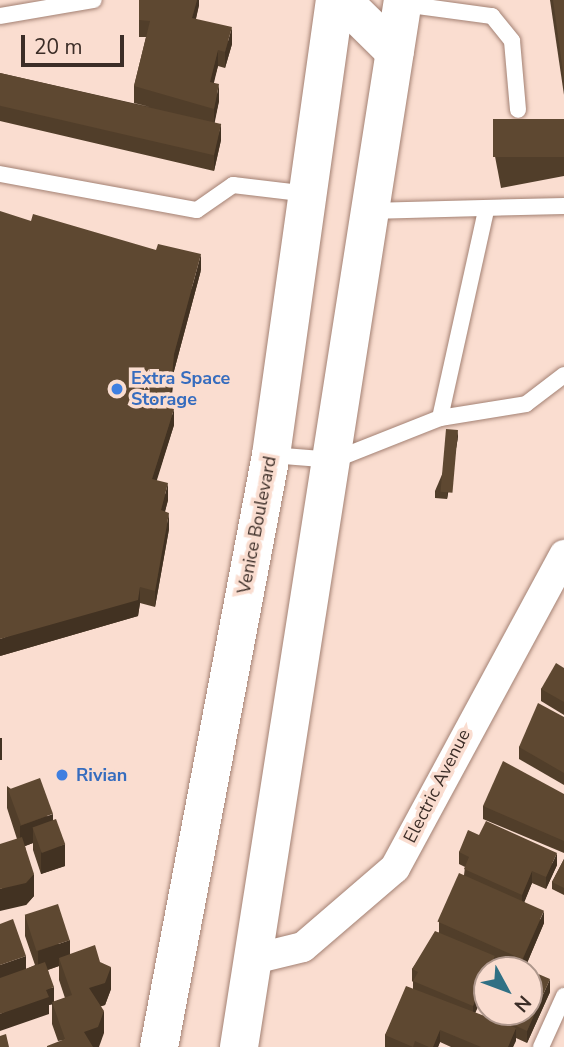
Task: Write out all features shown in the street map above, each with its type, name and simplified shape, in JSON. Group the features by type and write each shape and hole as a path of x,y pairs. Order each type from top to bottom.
{"main road":[{"name":"Venice Boulevard","path":"159,1047 271,454 335,0"},
{"path":"342,0 395,52"},
{"path":"239,1047 334,460 369,211 403,2"}],"street":[{"name":"Electric Avenue","path":"254,959 303,947 396,868 559,573"}],"lane":[{"path":"0,16 94,0"},
{"path":"403,2 492,16 512,41 518,110"},
{"path":"0,174 197,210 233,185 308,194"},
{"path":"369,211 486,211 564,206"},
{"path":"440,418 486,211"},
{"path":"271,454 334,460 440,418 526,404 564,374"},
{"path":"541,1047 564,996"}],"building":[{"path":"139,0 197,0 192,18 232,27 225,52 218,50 210,82 219,84 214,109 134,86 150,21 139,20"},
{"path":"553,0 564,0 564,79"},
{"path":"0,73 221,124 214,155 0,106"},
{"path":"493,119 564,119 564,157 493,157"},
{"path":"0,211 31,221 33,214 156,250 158,244 201,254 174,354 169,407 174,409 152,479 168,483 161,510 169,513 155,591 140,587 138,600 0,639"},
{"path":"446,429 458,430 452,493 441,492"},
{"path":"556,663 564,668 564,702 541,689"},
{"path":"538,703 564,717 564,773 519,747"},
{"path":"503,761 564,794 564,841 483,806"},
{"path":"40,778 53,814 21,825 8,790"},
{"path":"56,819 65,844 42,853 33,828"},
{"path":"486,821 557,853 546,877 532,871 522,895 464,869 469,857 459,852 468,830 479,835"},
{"path":"22,837 34,874 26,883 0,889 0,844"},
{"path":"564,859 564,888 552,882"},
{"path":"459,873 544,911 524,956 515,956 437,921"},
{"path":"58,904 70,940 36,951 25,915"},
{"path":"13,919 26,956 0,965 0,924"},
{"path":"435,931 495,956 473,956 473,1006 413,981 418,972 412,969"},
{"path":"95,945 100,962 111,967 105,983 89,988 104,1011 98,1027 84,1032 93,1047 47,1047 65,1039 52,1002 72,995 59,958"},
{"path":"45,962 54,987 46,990 49,997 0,1014 0,978"},
{"path":"543,976 550,979 543,995"},
{"path":"406,986 473,1012 473,1026 516,1028 508,1047 481,1047 440,1030 433,1047 415,1041 413,1047 385,1035"},
{"path":"516,1026 529,1026 527,1031"},
{"path":"6,1034 9,1047 0,1047 0,1036"}],"place":[{"name":"Extra Space Storage","path":"117,389"},
{"name":"Rivian","path":"62,775"}]}
